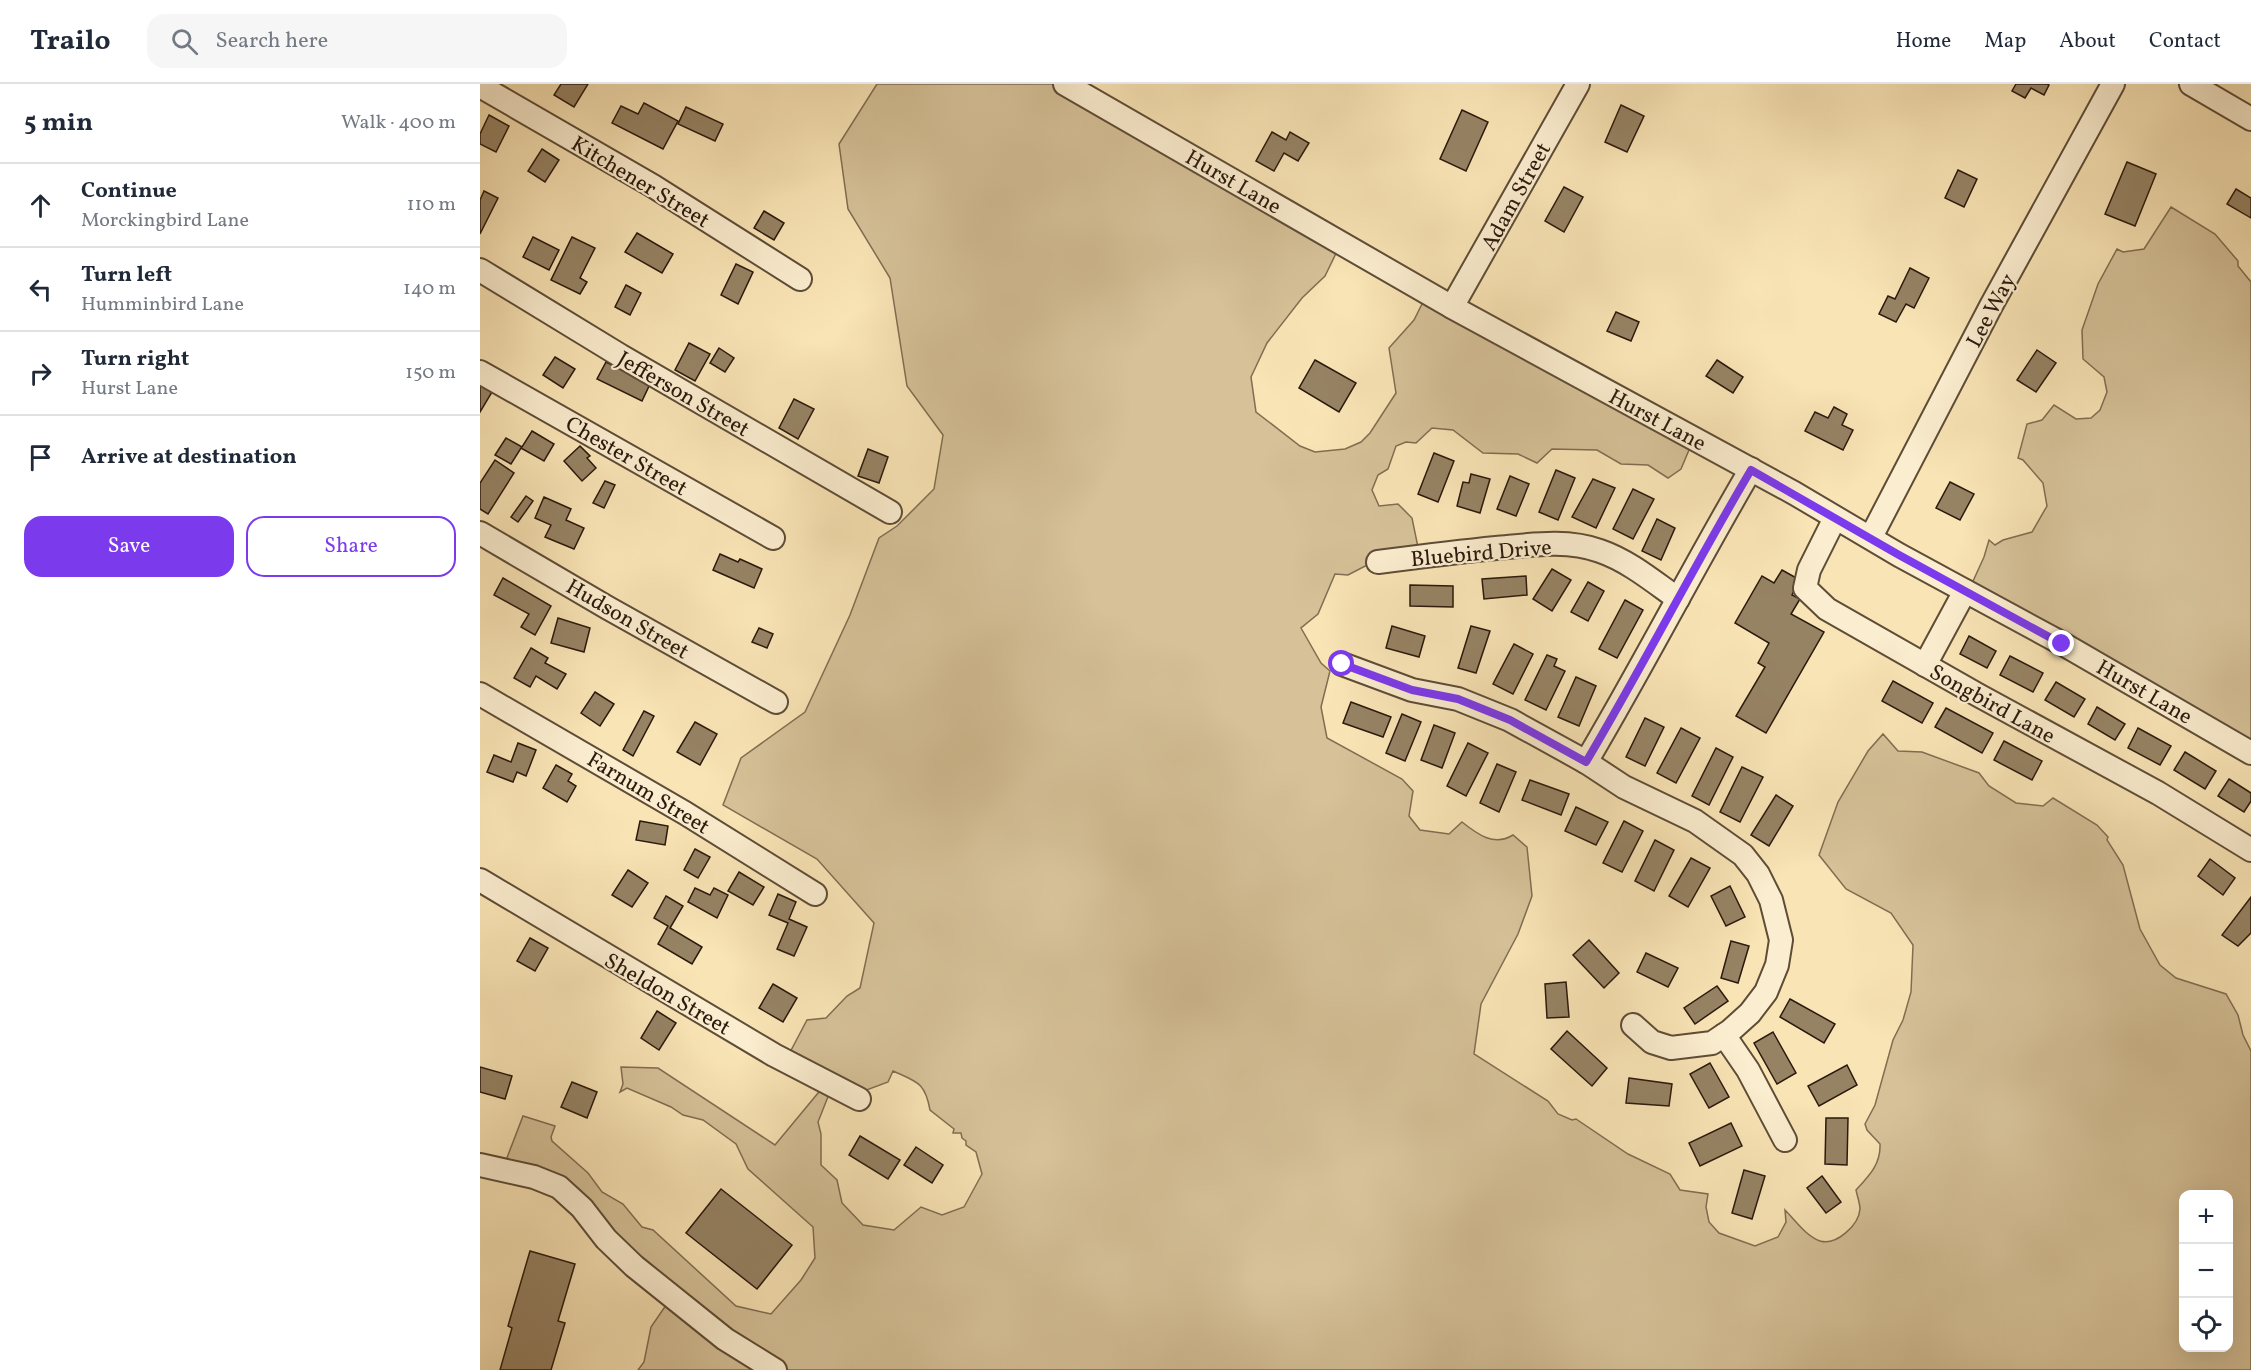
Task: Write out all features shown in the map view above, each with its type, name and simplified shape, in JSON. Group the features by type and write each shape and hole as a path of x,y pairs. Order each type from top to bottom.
{"street":[{"name":"Hurst Lane","path":"1065,84 1452,307 1751,470 2251,753"},
{"name":"Adam Street","path":"1452,307 1578,84"},
{"name":"Lee Way","path":"1871,537 1991,306 2113,84"},
{"path":"2191,84 2251,119"},
{"name":"Kitchener Street","path":"480,86 653,186 800,279"},
{"name":"Jefferson Street","path":"480,270 621,356 890,512"},
{"name":"Chester Street","path":"480,372 773,538"},
{"path":"1586,762 1751,470"},
{"name":"Songbird Lane","path":"1835,518 1809,570 1805,588 1827,609 2158,793 2251,850"},
{"name":"Hudson Street","path":"480,533 776,702"},
{"name":"Bluebird Drive","path":"1378,562 1541,544 1571,544 1601,551 1641,572 1678,599"},
{"path":"1925,665 1965,591"},
{"path":"1342,664 1412,690 1458,699 1510,720 1586,762 1624,787 1695,820 1743,855 1758,874 1778,920 1781,940 1777,965 1766,992 1750,1013 1712,1043 1671,1047 1652,1042 1633,1025"},
{"name":"Farnum Street","path":"480,694 685,813 815,894"},
{"name":"Sheldon Street","path":"480,880 764,1049 859,1099"},
{"path":"1724,1035 1748,1070 1766,1108 1785,1140"},
{"path":"480,1165 534,1177 559,1187 582,1208 606,1239 633,1266 725,1339 775,1370"}],"shaded area":[{"path":"877,84 1071,84 1342,241 1325,276 1302,298 1267,343 1251,377 1256,412 1300,446 1315,452 1345,449 1361,442 1370,433 1396,393 1389,348 1414,320 1424,300 1694,438 1681,469 1668,478 1648,465 1621,464 1597,450 1552,449 1537,463 1518,454 1483,453 1453,430 1432,428 1416,443 1406,442 1396,446 1388,469 1378,475 1372,490 1379,506 1398,504 1412,518 1419,552 1373,562 1348,575 1335,574 1318,614 1301,628 1321,663 1330,671 1321,707 1327,738 1402,779 1413,791 1409,816 1420,830 1449,834 1462,822 1486,838 1499,840 1513,835 1527,847 1532,896 1518,934 1481,1004 1474,1054 1548,1101 1558,1114 1572,1120 1576,1119 1628,1154 1670,1174 1680,1190 1708,1194 1706,1207 1709,1222 1719,1233 1755,1246 1778,1237 1786,1222 1785,1210 1805,1232 1815,1239 1826,1242 1833,1240 1846,1233 1856,1221 1860,1204 1856,1190 1870,1175 1880,1151 1880,1144 1867,1130 1865,1124 1875,1105 1893,1040 1903,1020 1911,992 1913,945 1891,913 1846,889 1819,855 1838,802 1868,751 1883,734 1898,751 1922,752 1979,773 1989,786 2016,803 2043,806 2053,798 2097,825 2108,837 2107,840 2123,865 2140,929 2160,965 2176,978 2226,994 2238,1015 2243,1035 2251,1051 2251,1370 638,1370 644,1362 651,1327 673,1295 627,1249 505,1163 523,1116 555,1126 552,1141 588,1173 602,1192 623,1204 642,1227 653,1230 736,1306 771,1314 801,1280 815,1258 813,1227 748,1169 736,1144 703,1120 683,1115 671,1107 627,1088 620,1092 623,1084 621,1067 658,1068 775,1145 823,1087 787,1058 807,1020 826,1018 847,996 860,988 874,923 817,859 723,805 741,758 805,712 850,615 879,538 897,526 934,489 943,435 907,386 890,278 848,209 839,144","holes":["893,1071 914,1081 922,1088 930,1110 954,1129 953,1133 961,1133 966,1145 976,1152 982,1174 964,1207 942,1215 921,1207 894,1230 863,1225 842,1203 837,1180 821,1165 821,1134 818,1122 833,1084 856,1094 888,1082"]},
{"path":"2171,207 2215,234 2238,261 2238,266 2251,282 2251,751 1969,590 1989,540 1995,545 2003,540 2032,532 2047,506 2043,483 2023,460 2018,458 2027,424 2042,420 2054,405 2076,419 2091,418 2100,410 2107,392 2104,377 2083,359 2082,330 2098,284 2117,249 2123,252 2144,249"}],"building":[{"path":"561,84 588,84 574,107 554,95"},
{"path":"2016,84 2049,85 2044,95 2031,88 2025,98 2012,91"},
{"path":"644,103 678,121 663,149 612,123 621,106 638,114"},
{"path":"1621,105 1644,116 1627,152 1605,142"},
{"path":"686,107 723,124 715,141 678,124"},
{"path":"1462,110 1488,122 1466,171 1440,159"},
{"path":"489,115 509,126 496,152 480,144 480,134"},
{"path":"1272,132 1286,140 1290,132 1309,143 1298,161 1284,153 1274,171 1256,161"},
{"path":"542,149 559,160 545,182 528,171"},
{"path":"2127,162 2156,174 2135,226 2105,214"},
{"path":"1958,170 1977,179 1964,207 1945,198"},
{"path":"1564,187 1583,197 1564,232 1545,221"},
{"path":"2236,189 2251,198 2251,218 2227,204"},
{"path":"484,191 498,198 480,234 480,200"},
{"path":"764,211 784,223 774,240 754,228"},
{"path":"637,233 673,254 662,273 625,252"},
{"path":"533,237 559,250 549,270 523,257"},
{"path":"572,237 595,248 580,278 587,282 580,294 551,280"},
{"path":"736,264 753,272 738,304 721,295"},
{"path":"1910,268 1929,278 1914,308 1906,304 1896,322 1879,314 1888,296 1895,299"},
{"path":"626,285 641,293 630,315 615,307"},
{"path":"1616,312 1639,322 1631,341 1607,331"},
{"path":"689,343 710,354 695,381 675,370"},
{"path":"719,348 734,358 725,372 710,363"},
{"path":"2037,350 2056,363 2036,392 2017,380"},
{"path":"555,357 575,369 563,388 543,375"},
{"path":"1315,360 1356,383 1339,412 1299,388"},
{"path":"1717,360 1743,377 1733,393 1706,376"},
{"path":"606,362 650,384 642,401 597,379"},
{"path":"480,385 492,392 480,412"},
{"path":"794,399 814,409 798,439 779,428"},
{"path":"1834,407 1847,414 1842,425 1853,430 1843,450 1805,431 1815,412 1828,418"},
{"path":"532,431 554,444 544,461 521,448 511,464 495,455 506,438 522,447"},
{"path":"580,446 590,456 587,458 596,468 582,481 564,461"},
{"path":"868,449 888,457 879,483 858,476"},
{"path":"1434,453 1454,461 1438,502 1418,494"},
{"path":"495,460 514,473 488,514 480,509 480,483"},
{"path":"1556,470 1575,478 1558,520 1539,512"},
{"path":"1471,474 1490,479 1480,513 1457,506 1463,482 1469,483"},
{"path":"1510,476 1529,484 1516,516 1497,509"},
{"path":"1593,479 1615,488 1596,528 1572,517"},
{"path":"605,481 615,485 604,508 593,503"},
{"path":"1950,482 1974,494 1960,520 1936,508"},
{"path":"1633,489 1654,499 1633,539 1613,529"},
{"path":"526,496 533,501 518,522 511,517"},
{"path":"544,497 571,509 566,520 584,528 574,549 545,537 551,525 535,518"},
{"path":"1657,519 1675,528 1661,560 1642,551"},
{"path":"720,554 738,562 740,559 762,569 754,588 713,570"},
{"path":"1552,569 1571,580 1552,611 1533,599"},
{"path":"1782,570 1800,580 1792,595 1800,599 1791,614 1824,632 1766,733 1736,716 1765,667 1758,663 1769,643 1735,623 1762,576 1774,583"},
{"path":"1526,576 1527,595 1484,599 1482,579"},
{"path":"503,578 551,606 535,635 521,627 529,614 494,595"},
{"path":"1588,582 1604,591 1588,621 1571,612"},
{"path":"1410,585 1453,586 1453,607 1410,606"},
{"path":"1625,600 1643,610 1617,658 1599,649"},
{"path":"558,618 590,628 584,652 551,643"},
{"path":"1392,626 1425,636 1419,657 1386,648"},
{"path":"1471,626 1490,631 1476,673 1458,668"},
{"path":"759,628 773,634 767,648 752,642"},
{"path":"1969,636 1996,651 1987,668 1960,654"},
{"path":"1514,644 1533,654 1513,694 1493,684"},
{"path":"531,648 548,658 545,663 566,674 557,689 536,676 530,687 514,678"},
{"path":"1547,655 1557,659 1554,666 1565,671 1546,710 1525,700"},
{"path":"2010,656 2043,673 2033,692 2000,675"},
{"path":"1576,677 1596,686 1579,726 1558,717"},
{"path":"1893,681 1933,703 1922,723 1882,701"},
{"path":"2056,682 2085,699 2074,717 2045,700"},
{"path":"595,692 614,704 600,726 581,713"},
{"path":"1351,702 1391,717 1383,737 1343,723"},
{"path":"2097,707 2125,724 2115,740 2088,724"},
{"path":"1946,708 1993,733 1982,753 1935,727"},
{"path":"644,711 654,716 633,756 623,750"},
{"path":"1402,714 1421,722 1405,761 1386,753"},
{"path":"1645,718 1664,727 1645,766 1626,757"},
{"path":"695,722 717,734 700,765 677,752"},
{"path":"1434,725 1455,733 1442,768 1421,760"},
{"path":"1681,728 1700,738 1676,783 1657,773"},
{"path":"2138,728 2171,746 2160,765 2128,748"},
{"path":"2004,741 2042,761 2032,780 1994,760"},
{"path":"518,743 536,750 526,776 517,772 513,782 487,772 494,755 511,762"},
{"path":"1468,743 1488,753 1466,796 1447,786"},
{"path":"1716,748 1733,757 1709,805 1692,796"},
{"path":"2185,752 2216,771 2205,789 2174,770"},
{"path":"1497,764 1516,772 1499,812 1480,803"},
{"path":"556,765 572,774 568,781 576,786 567,802 543,788"},
{"path":"1742,767 1763,777 1740,822 1720,812"},
{"path":"2229,779 2251,793 2251,801 2244,812 2218,796"},
{"path":"1530,780 1569,794 1561,815 1522,800"},
{"path":"1776,795 1793,806 1769,846 1751,835"},
{"path":"1576,807 1608,822 1596,845 1565,831"},
{"path":"640,821 668,826 665,845 636,840"},
{"path":"1624,821 1643,831 1622,872 1603,863"},
{"path":"1655,840 1674,850 1654,891 1635,881"},
{"path":"695,849 710,857 698,878 684,870"},
{"path":"1691,858 1710,868 1688,907 1669,896"},
{"path":"2210,859 2235,878 2223,895 2198,876"},
{"path":"628,870 648,883 632,907 612,895"},
{"path":"739,872 764,887 753,905 728,891"},
{"path":"1730,886 1745,917 1726,926 1711,896"},
{"path":"695,888 710,895 714,888 728,895 717,918 688,902"},
{"path":"778,894 796,902 789,919 807,927 794,956 777,949 788,923 769,915"},
{"path":"666,896 683,906 670,928 702,947 692,964 658,944 668,926 654,918"},
{"path":"2251,897 2251,933 2238,946 2222,935"},
{"path":"530,938 548,948 535,971 517,961"},
{"path":"1589,940 1619,973 1604,988 1573,955"},
{"path":"1731,941 1749,946 1738,983 1721,978"},
{"path":"1646,953 1678,968 1668,987 1637,972"},
{"path":"1566,982 1569,1017 1547,1018 1545,984"},
{"path":"773,984 797,998 783,1022 759,1008"},
{"path":"1717,986 1728,1001 1695,1024 1684,1008"},
{"path":"1790,999 1835,1024 1824,1043 1780,1017"},
{"path":"657,1011 676,1023 659,1050 641,1038"},
{"path":"1567,1031 1607,1068 1592,1086 1551,1049"},
{"path":"1773,1032 1796,1073 1777,1084 1754,1043"},
{"path":"1710,1063 1729,1097 1709,1108 1690,1074"},
{"path":"1847,1065 1857,1085 1819,1106 1808,1086"},
{"path":"480,1067 512,1076 505,1099 480,1092"},
{"path":"1629,1078 1672,1084 1669,1106 1626,1103"},
{"path":"572,1082 597,1092 587,1118 561,1107"},
{"path":"1826,1118 1848,1118 1847,1165 1825,1164"},
{"path":"1731,1123 1742,1146 1700,1166 1689,1143"},
{"path":"860,1136 900,1160 888,1179 849,1155"},
{"path":"916,1147 943,1165 932,1183 904,1165"},
{"path":"1744,1170 1765,1176 1752,1219 1732,1213"},
{"path":"1822,1176 1841,1202 1826,1213 1807,1188"},
{"path":"721,1189 792,1245 757,1289 686,1233"},
{"path":"530,1251 575,1264 558,1321 565,1323 551,1370 500,1370 512,1328 508,1326"}],"route":[{"path":"1342,664 1412,690 1458,699 1510,720 1586,762 1751,470 1899,555 2062,644"}]}
